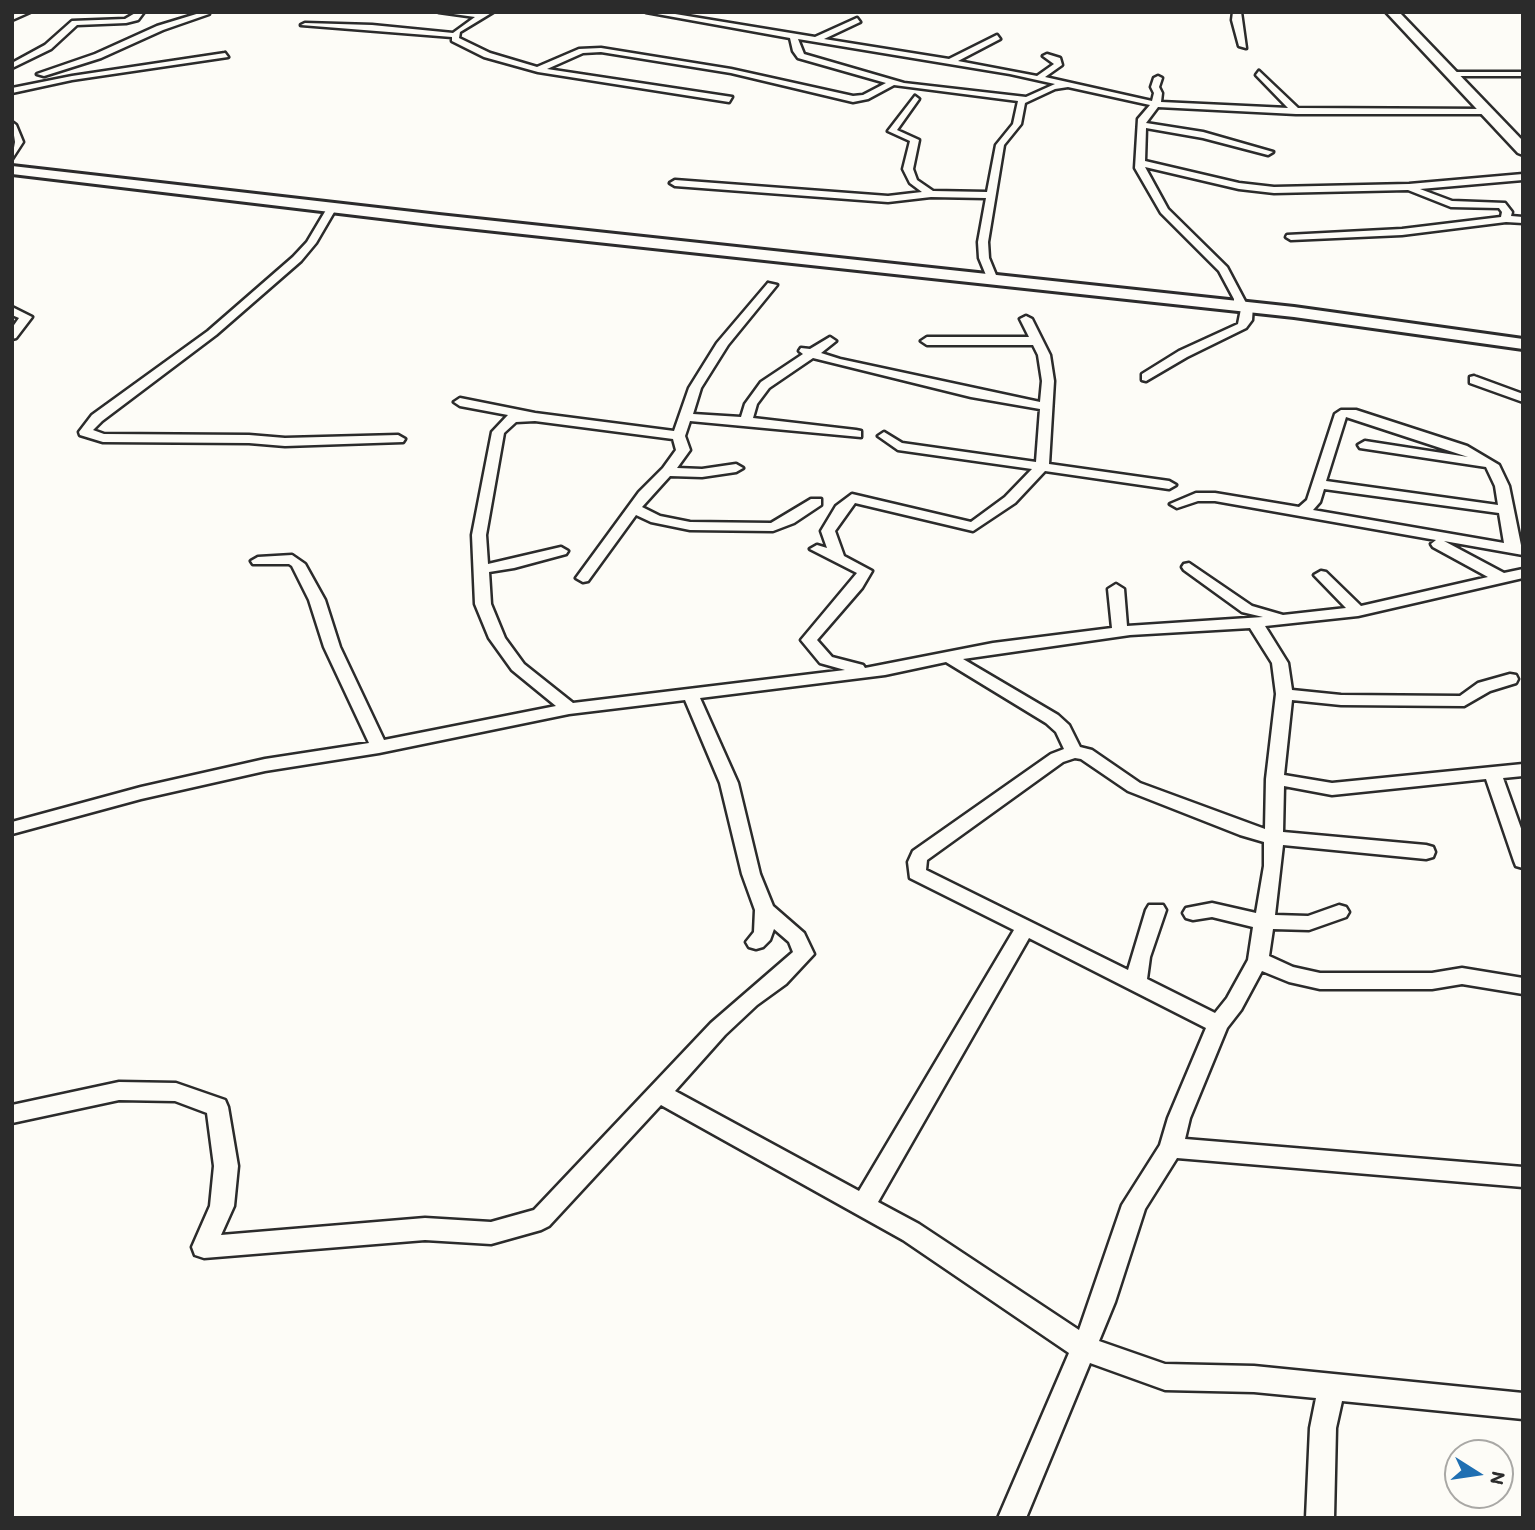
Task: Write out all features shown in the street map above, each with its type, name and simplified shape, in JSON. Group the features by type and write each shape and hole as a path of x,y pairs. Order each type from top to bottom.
{"main road":[{"path":"1392,12 1523,140"},
{"path":"1400,12 1486,112 1523,149"}],"street":[{"path":"12,18 27,12"},
{"path":"12,66 48,47 75,23 126,22 141,12"},
{"path":"442,12 486,14"},
{"path":"649,12 1039,78 1054,84 1072,85 1156,104 1296,111 1486,112"},
{"path":"1237,12 1236,20 1243,46"},
{"path":"23,87 19,84 43,73 119,48 159,28 205,14"},
{"path":"454,35 463,26 486,14"},
{"path":"815,40 857,20"},
{"path":"305,25 372,27 454,35"},
{"path":"454,35 455,39 487,55 538,69 729,99"},
{"path":"794,37 798,53 804,57 893,82 1023,101 1054,84"},
{"path":"948,63 997,37"},
{"path":"538,69 582,51 601,50 731,71 853,99 865,97 893,82"},
{"path":"12,91 23,87 225,55"},
{"path":"1039,78 1058,65 1057,60 1046,56"},
{"path":"1259,73 1296,111"},
{"path":"1453,74 1523,74"},
{"path":"1146,377 1183,354 1242,326 1246,320 1244,306 1223,268 1164,211 1140,163 1141,125 1144,116 1156,104 1158,93 1155,87 1158,78"},
{"path":"915,99 892,131 915,140 908,169 913,181 931,194"},
{"path":"993,280 984,258 983,242 1000,145 1017,124 1023,101"},
{"path":"12,125 16,144 12,156"},
{"path":"1141,125 1203,135 1268,152"},
{"path":"1140,163 1240,186 1275,190 1409,187 1523,177"},
{"path":"12,170 1244,306 1523,344"},
{"path":"675,183 888,199 931,194 991,195"},
{"path":"1409,187 1451,204 1502,205 1507,212 1506,219"},
{"path":"332,207 311,243 297,259 212,332 97,418 85,432 103,438 249,439 285,442 398,439"},
{"path":"1291,237 1402,232 1506,219 1523,220"},
{"path":"583,578 644,495 667,472 683,450 679,436 695,388 723,343 772,285"},
{"path":"12,310 26,317 12,336"},
{"path":"836,557 828,531 841,509 852,498 973,527 1010,500 1042,467 1048,381 1044,355 1026,319"},
{"path":"746,421 751,404 765,385 808,352 830,341"},
{"path":"927,341 1037,341"},
{"path":"808,352 1004,401 1047,407"},
{"path":"1474,380 1523,398"},
{"path":"460,402 535,417 679,436"},
{"path":"1177,504 1196,497 1215,496 1301,513 1517,550 1499,477 1492,466 1462,449 1362,416 1345,413 1341,414 1313,502 1301,513"},
{"path":"535,417 513,418 498,432 479,535 483,604 497,638 517,667 569,709"},
{"path":"686,417 856,434"},
{"path":"884,436 898,446 1169,485"},
{"path":"1365,445 1492,466"},
{"path":"667,472 702,473 736,468"},
{"path":"1318,484 1505,510"},
{"path":"635,509 656,519 690,526 774,527 816,502"},
{"path":"1438,544 1502,578"},
{"path":"817,549 864,571 857,585 826,617 809,640 826,660 871,671"},
{"path":"481,569 509,565 561,551"},
{"path":"258,561 292,559 298,564 317,600 332,647 379,747"},
{"path":"1189,567 1247,609 1286,618"},
{"path":"12,828 141,793 265,765 379,747 569,709 871,671 993,648 1120,632 1255,623 1358,611 1523,573"},
{"path":"1321,575 1358,611"},
{"path":"1116,589 1120,632"},
{"path":"1012,1518 1103,1302 1134,1205 1171,1148 1179,1118 1218,1024 1234,1004 1258,960 1271,882 1275,779 1284,695 1280,663 1255,623"},
{"path":"950,658 1052,719 1063,729 1074,752"},
{"path":"1284,695 1341,700 1464,701 1484,687 1510,679"},
{"path":"690,693 729,783 751,874 765,910 763,935 756,943"},
{"path":"1218,1024 917,873 920,856 1057,758 1074,752 1086,754 1134,787 1172,799 1230,826 1274,838 1426,852"},
{"path":"1275,779 1332,789 1410,782 1439,776 1523,770"},
{"path":"1493,774 1523,860"},
{"path":"1193,913 1213,909 1264,922 1309,923 1339,912"},
{"path":"12,1114 119,1091 176,1092 218,1107 226,1166 225,1179 222,1206 204,1247 425,1229 491,1233 541,1219 718,1029 804,954 797,938 765,910"},
{"path":"1136,985 1140,957 1156,910"},
{"path":"863,1205 1025,928"},
{"path":"1258,960 1289,974 1320,981 1432,981 1462,976 1523,986"},
{"path":"659,1093 911,1232 1084,1348 1165,1377 1254,1379 1523,1406"},
{"path":"1171,1148 1523,1177"},
{"path":"1320,1518 1323,1428 1332,1387"}]}
